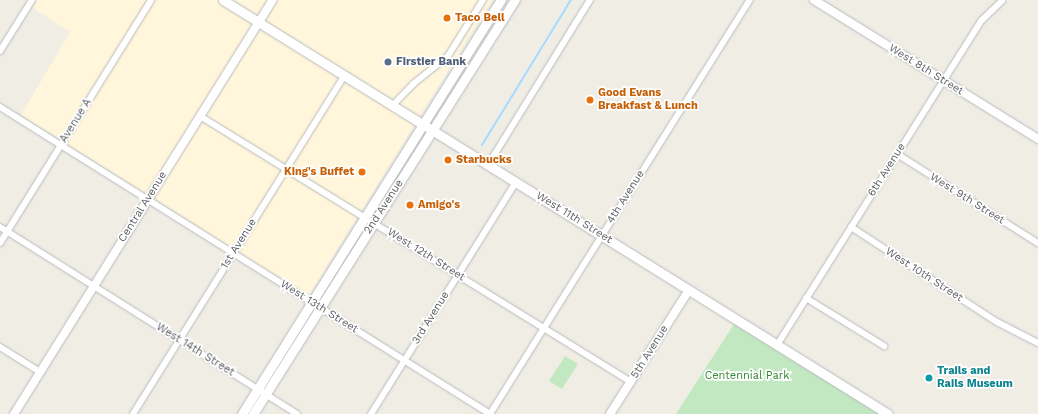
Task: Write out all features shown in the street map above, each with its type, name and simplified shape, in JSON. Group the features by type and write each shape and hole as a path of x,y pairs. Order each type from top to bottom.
{"main road":[{"name":"West 11th Street","path":"223,0 888,414"},
{"name":"2nd Avenue","path":"253,414 262,392 316,305 366,218 501,0"},
{"name":"2nd Avenue","path":"316,305 374,223 515,0"},
{"name":"2nd Avenue","path":"242,414 262,392"}],"street":[{"path":"0,51 32,0"},
{"name":"Avenue A","path":"0,243 151,0"},
{"name":"Central Avenue","path":"14,414 273,0"},
{"path":"393,105 413,84 448,56 484,0"},
{"path":"488,165 590,0"},
{"name":"4th Avenue","path":"490,414 750,0"},
{"name":"West 8th Street","path":"814,0 1038,139"},
{"name":"6th Avenue","path":"777,344 982,20 1002,1"},
{"name":"1st Avenue","path":"133,414 345,75"},
{"name":"West 13th Street","path":"0,107 490,414"},
{"name":"West 12th Street","path":"200,116 631,382"},
{"name":"West 9th Street","path":"897,154 1038,243"},
{"name":"3rd Avenue","path":"370,414 516,182"},
{"name":"West 10th Street","path":"851,227 997,322 1038,344"},
{"name":"West 14th Street","path":"0,228 297,414"},
{"name":"5th Avenue","path":"610,414 689,290"},
{"path":"806,298 884,346"},
{"path":"0,347 40,372"}],"shaded area":[{"path":"36,0 492,0 308,296 21,115 70,32 32,7"}],"green space":[{"name":"Centennial Park","path":"734,324 879,414 676,414"},
{"path":"565,356 578,364 562,389 549,381"}],"waterway":[{"path":"482,145 571,0"}],"place":[{"name":"Taco Bell","path":"447,18"},
{"name":"Firstier Bank","path":"388,62"},
{"name":"Good Evans Breakfast & Lunch","path":"590,100"},
{"name":"Starbucks","path":"448,160"},
{"name":"King's Buffet","path":"362,172"},
{"name":"Amigo's","path":"410,205"},
{"name":"Trails and Rails Museum","path":"929,378"}]}
